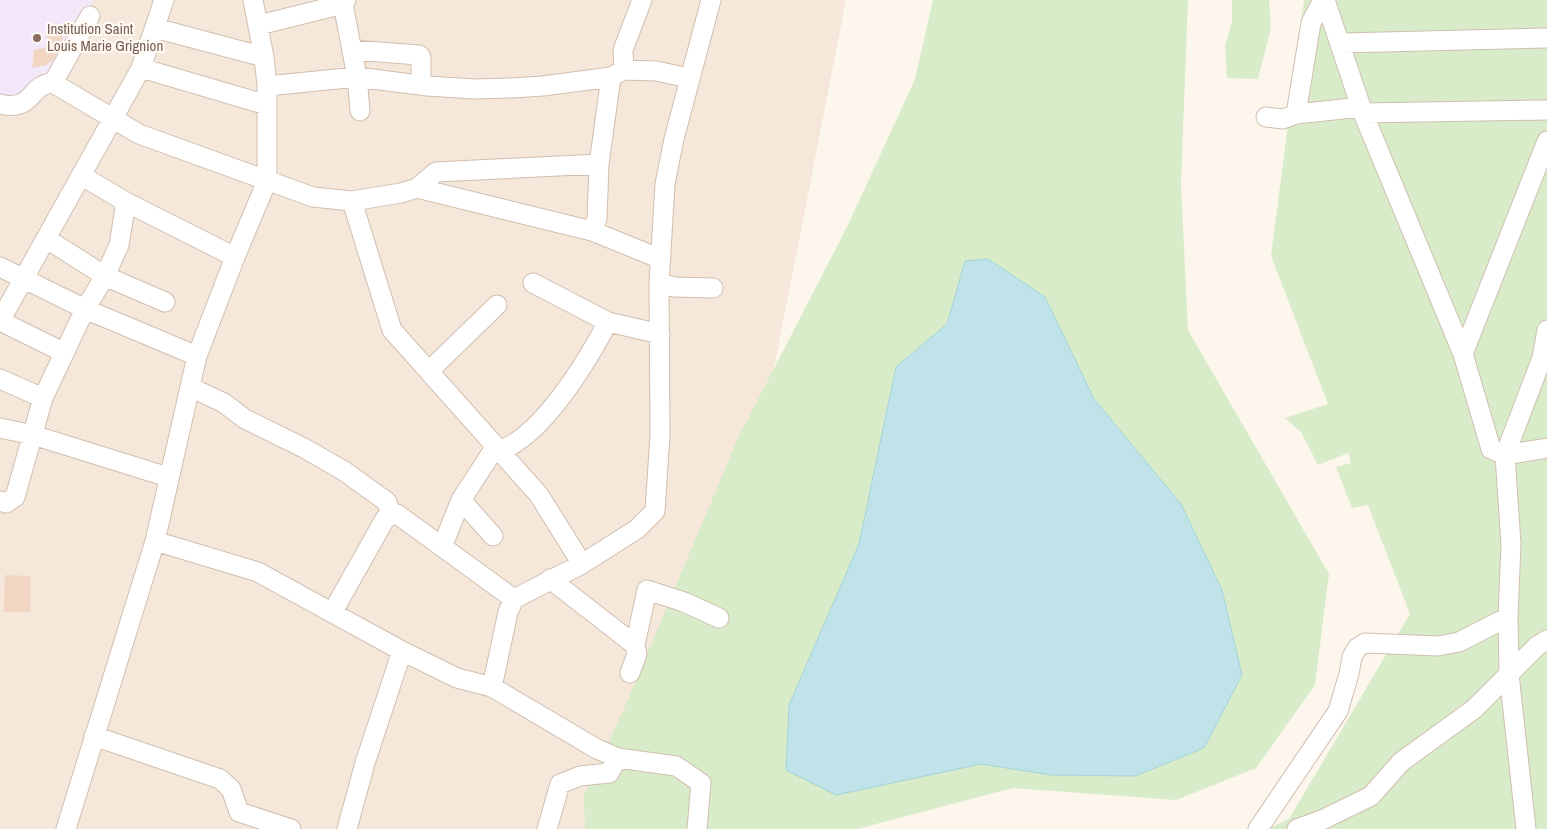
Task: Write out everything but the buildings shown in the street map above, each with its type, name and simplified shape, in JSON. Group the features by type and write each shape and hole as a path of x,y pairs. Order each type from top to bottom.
{"street":[{"path":"63,352 0,321 141,68 164,0"},
{"path":"66,829 155,541 168,476 197,356 267,181 267,86 259,25 253,0"},
{"path":"592,231 597,219 599,164 617,74 623,50 642,0"},
{"path":"492,687 508,612 514,599 582,564 637,528 655,511 660,435 659,283 668,163 711,0"},
{"path":"1324,0 1342,43 1362,110 1463,354 1491,449 1505,455 1547,448"},
{"path":"1296,114 1311,23 1324,0"},
{"path":"259,25 345,2 357,77 360,111"},
{"path":"53,83 90,16"},
{"path":"155,28 264,57"},
{"path":"1342,43 1547,38"},
{"path":"352,50 419,54 421,57 421,85"},
{"path":"141,68 267,105"},
{"path":"267,86 357,77 475,89 512,88 543,86 617,74 656,71 689,78"},
{"path":"0,104 14,107 22,104 42,85 53,83 139,134 313,197 352,201 376,198 417,188 436,172 599,164"},
{"path":"1266,117 1283,119 1296,114 1362,110 1547,110"},
{"path":"1463,354 1547,141"},
{"path":"82,176 126,202 235,257"},
{"path":"417,188 592,231 661,259"},
{"path":"352,201 392,330 539,495 582,564"},
{"path":"0,501 6,503 15,497 43,398 63,352 85,309 105,276 119,245 126,202"},
{"path":"47,239 105,276 165,302"},
{"path":"0,267 85,309 197,356"},
{"path":"533,283 608,322 660,334"},
{"path":"659,283 682,288 713,288"},
{"path":"429,371 497,305"},
{"path":"442,547 461,500 498,449 517,443 526,436 560,398 585,363 608,322"},
{"path":"1526,829 1509,674 1508,616 1511,544 1505,455 1542,358 1547,330"},
{"path":"0,379 43,398"},
{"path":"190,387 224,403 245,419 304,448 344,471 387,502 391,515"},
{"path":"0,428 33,435 168,476"},
{"path":"461,500 493,536"},
{"path":"332,613 386,519 391,515 397,514 514,599"},
{"path":"155,541 258,572 402,652 457,678 492,687 597,750 618,758 676,766 701,783 697,829"},
{"path":"550,579 635,646"},
{"path":"630,673 637,654 635,646 647,590 684,602 719,618"},
{"path":"1258,829 1338,711 1352,657 1357,648 1365,643 1438,646 1459,642 1508,616"},
{"path":"1297,829 1322,820 1371,796 1401,762 1474,709 1537,646 1547,640"},
{"path":"347,829 365,763 402,652"},
{"path":"94,736 220,779 230,789 239,812 291,829"},
{"path":"547,829 560,784 580,776 609,773 618,758"}],"shaded area":[{"path":"0,0 846,0 684,829 0,829"},
{"name":"Institution Saint Louis Marie Grignion","path":"0,0 94,0 52,77 39,76 14,97 0,97"}],"green space":[{"path":"933,0 1188,0 1181,184 1188,330 1329,574 1315,685 1256,768 1176,800 1013,788 857,829 585,829 584,795 626,704 738,438 848,225 915,79"},
{"path":"1232,0 1269,0 1271,28 1258,79 1227,78 1225,46 1232,22"},
{"path":"1304,0 1547,0 1547,829 1268,829 1289,819 1410,614 1368,505 1352,508 1336,467 1351,463 1348,453 1318,465 1301,432 1285,418 1328,404 1271,256"}],"water":[{"path":"988,259 1045,297 1094,399 1181,504 1222,590 1242,675 1204,748 1135,776 1051,775 981,764 836,795 786,770 789,705 859,544 896,367 947,324 965,261"}],"place":[{"name":"Institution Saint Louis Marie Grignion","path":"37,38"}]}
